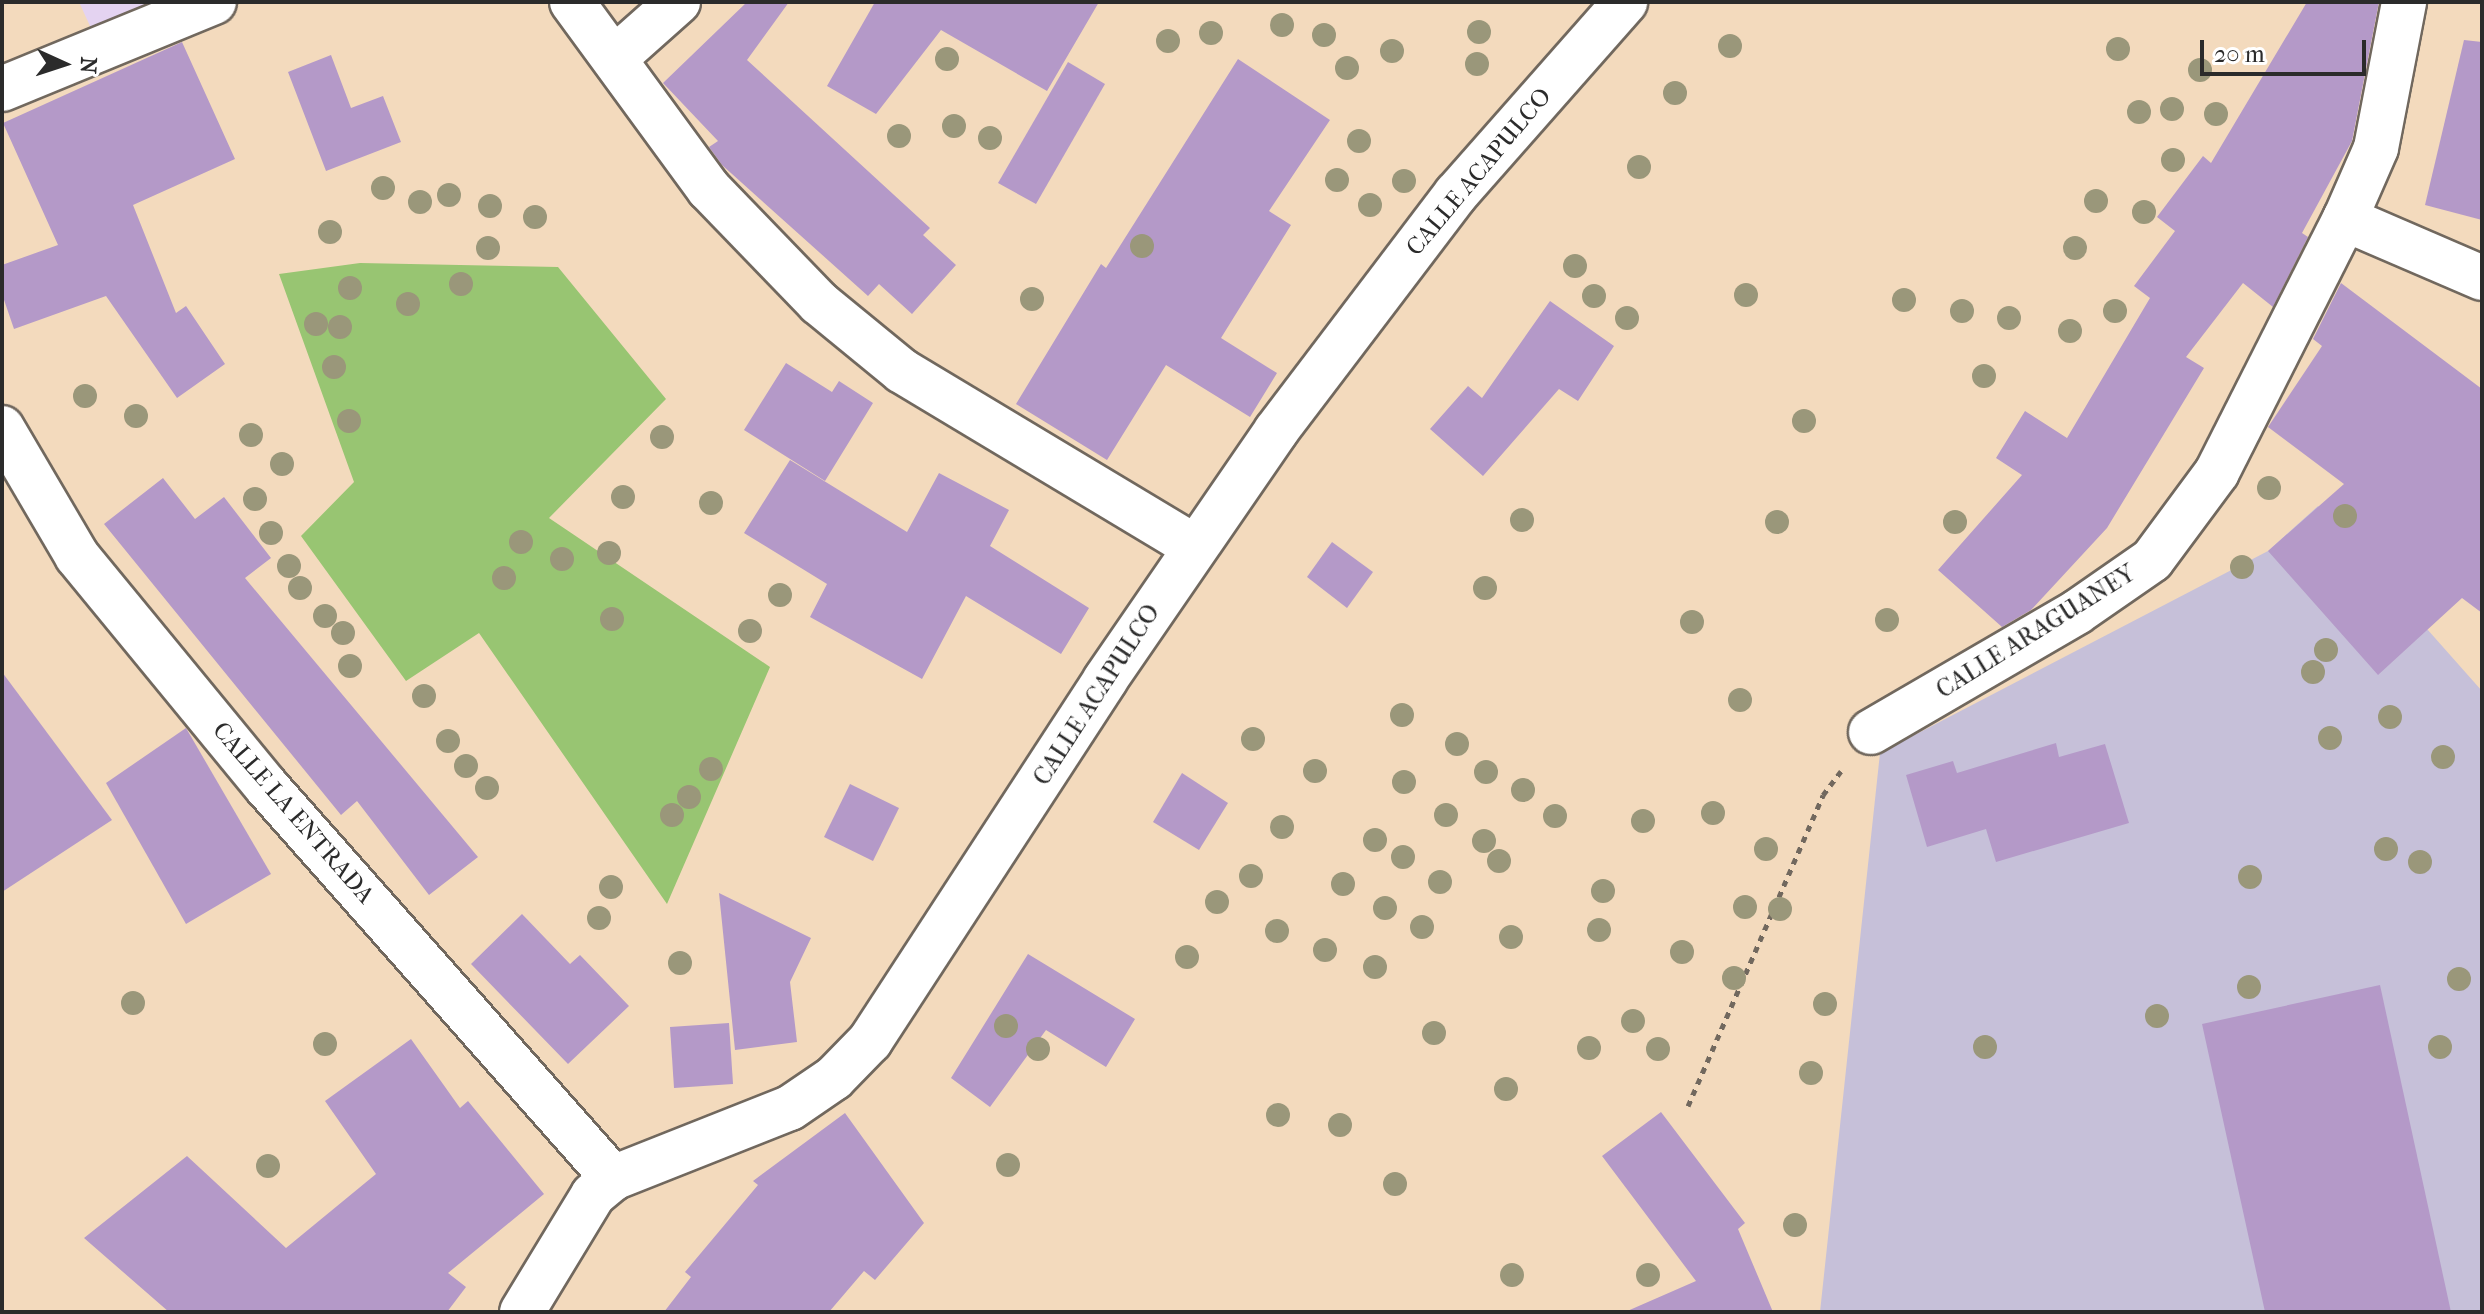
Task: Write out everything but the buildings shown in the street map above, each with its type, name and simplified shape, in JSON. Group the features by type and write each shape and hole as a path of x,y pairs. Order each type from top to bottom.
{"street":[{"path":"2,89 214,2"},
{"path":"572,2 616,57 709,189 761,249 819,303 902,371 1195,547"},
{"path":"616,57 678,2"},
{"name":"CALLE ACAPULCO","path":"522,1312 593,1195 613,1178 790,1108 834,1078 870,1041 1195,547 1276,431 1456,194 1625,2"},
{"name":"CALLE ARAGUANEY","path":"1871,732 2077,612 2152,560 2217,472 2345,219 2376,148 2404,2"},
{"path":"2345,219 2482,278"},
{"name":"CALLE LA ENTRADA","path":"2,428 77,556 266,786 613,1178"}],"path":[{"path":"1688,1106 1823,795 1871,732"}],"shaded area":[{"path":"79,2 214,2 101,50"},
{"path":"2318,506 2482,691 2482,1312 1820,1312 1880,753 2268,551"}],"green space":[{"path":"360,263 558,267 666,399 549,518 770,667 667,904 479,633 406,681 301,536 354,482 279,274"}]}
